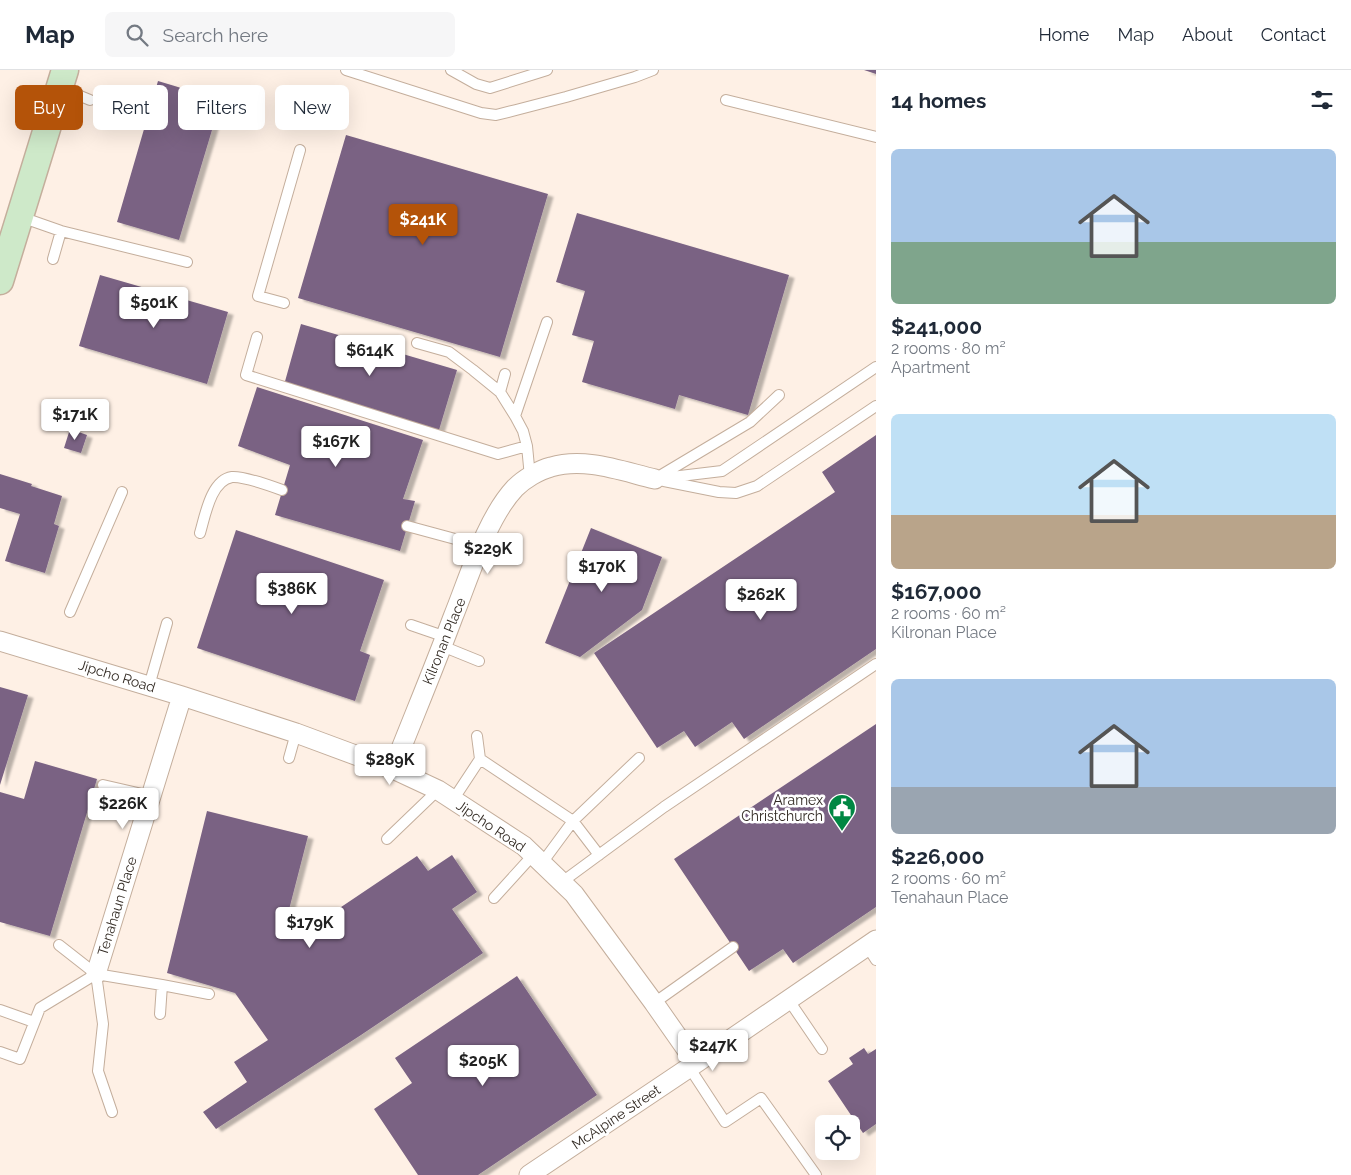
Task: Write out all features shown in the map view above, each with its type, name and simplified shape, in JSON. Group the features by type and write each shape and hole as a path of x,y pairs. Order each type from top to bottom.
{"street":[{"path":"0,281 6,244 20,217 62,79"},
{"name":"Kilronan Place","path":"393,769 481,546 504,503 516,487 530,477 550,467 570,463 593,464 655,479"},
{"name":"Jipcho Road","path":"0,641 296,733 393,769 445,795 524,846 574,894 654,1003 692,1065"},
{"name":"Tenahaun Place","path":"96,974 182,696"},
{"name":"McAlpine Street","path":"529,1175 788,1000 873,949"}],"lane":[{"path":"346,70 480,113 496,115 566,98 654,70"},
{"path":"451,70 476,84 490,88 547,70"},
{"path":"62,79 90,100"},
{"path":"726,100 876,138"},
{"path":"284,304 258,296 300,150"},
{"path":"20,217 60,231 187,262"},
{"path":"53,259 60,231"},
{"path":"515,416 547,322"},
{"path":"257,337 246,375 498,454 527,446"},
{"path":"417,343 449,352 500,392 523,431 527,446 530,477"},
{"path":"655,479 722,471 876,366"},
{"path":"500,392 505,374"},
{"path":"655,479 750,422 779,396"},
{"path":"655,479 719,492 736,493 757,486 876,406"},
{"path":"200,533 211,496 217,486 225,480 232,477 240,478 282,490"},
{"path":"70,612 122,492"},
{"path":"407,526 481,546"},
{"path":"149,686 167,623"},
{"path":"411,625 479,661"},
{"path":"562,882 664,807 876,664"},
{"path":"289,758 296,733"},
{"path":"477,736 480,759 573,821 599,855"},
{"path":"494,898 537,859 638,758"},
{"path":"387,839 445,795 480,759"},
{"path":"103,785 151,796"},
{"path":"59,944 96,974 209,994"},
{"path":"654,1003 733,947"},
{"path":"0,1052 20,1059 40,1008 96,974"},
{"path":"96,974 103,1024 98,1071 112,1112"},
{"path":"160,1014 162,985"},
{"path":"788,1000 822,1049"},
{"path":"0,1010 34,1022"},
{"path":"692,1065 725,1122 761,1098 816,1175"}],"building":[{"path":"864,70 876,70 876,74"},
{"path":"158,81 178,87 178,130 212,130 179,240 117,222 144,130 168,130 168,85 157,85"},
{"path":"346,135 548,194 500,357 298,298"},
{"path":"577,213 789,275 748,415 679,395 675,409 582,382 594,341 572,335 585,291 556,282"},
{"path":"100,275 228,312 207,384 79,346"},
{"path":"301,324 457,370 439,430 284,385"},
{"path":"257,387 423,440 403,499 415,501 400,551 275,515 290,465 238,446"},
{"path":"70,429 87,435 81,453 64,448"},
{"path":"876,435 876,649 744,739 732,722 695,747 684,731 657,748 594,653 835,492 822,472"},
{"path":"0,474 62,496 54,524 59,526 45,573 5,561 20,514 0,508"},
{"path":"591,528 662,557 642,610 580,657 545,643"},
{"path":"236,530 384,580 360,651 370,655 355,701 197,648"},
{"path":"0,687 28,695 0,785"},
{"name":"Aramex Christchurch","path":"876,724 876,907 793,963 783,949 749,971 674,859"},
{"path":"35,761 97,779 50,936 0,922 0,792 24,799"},
{"path":"207,811 308,836 283,933 295,938 417,856 428,871 452,855 477,892 452,909 483,953 216,1129 203,1112 247,1082 234,1062 268,1040 235,993 167,973"},
{"path":"517,976 597,1095 478,1175 418,1175 374,1109 412,1083 395,1058"},
{"path":"864,1048 868,1054 876,1049 876,1124 863,1133 860,1129 860,1115 851,1115 828,1081 853,1064 849,1058"}],"place":[{"name":"Aramex Christchurch","path":"842,832"}]}
